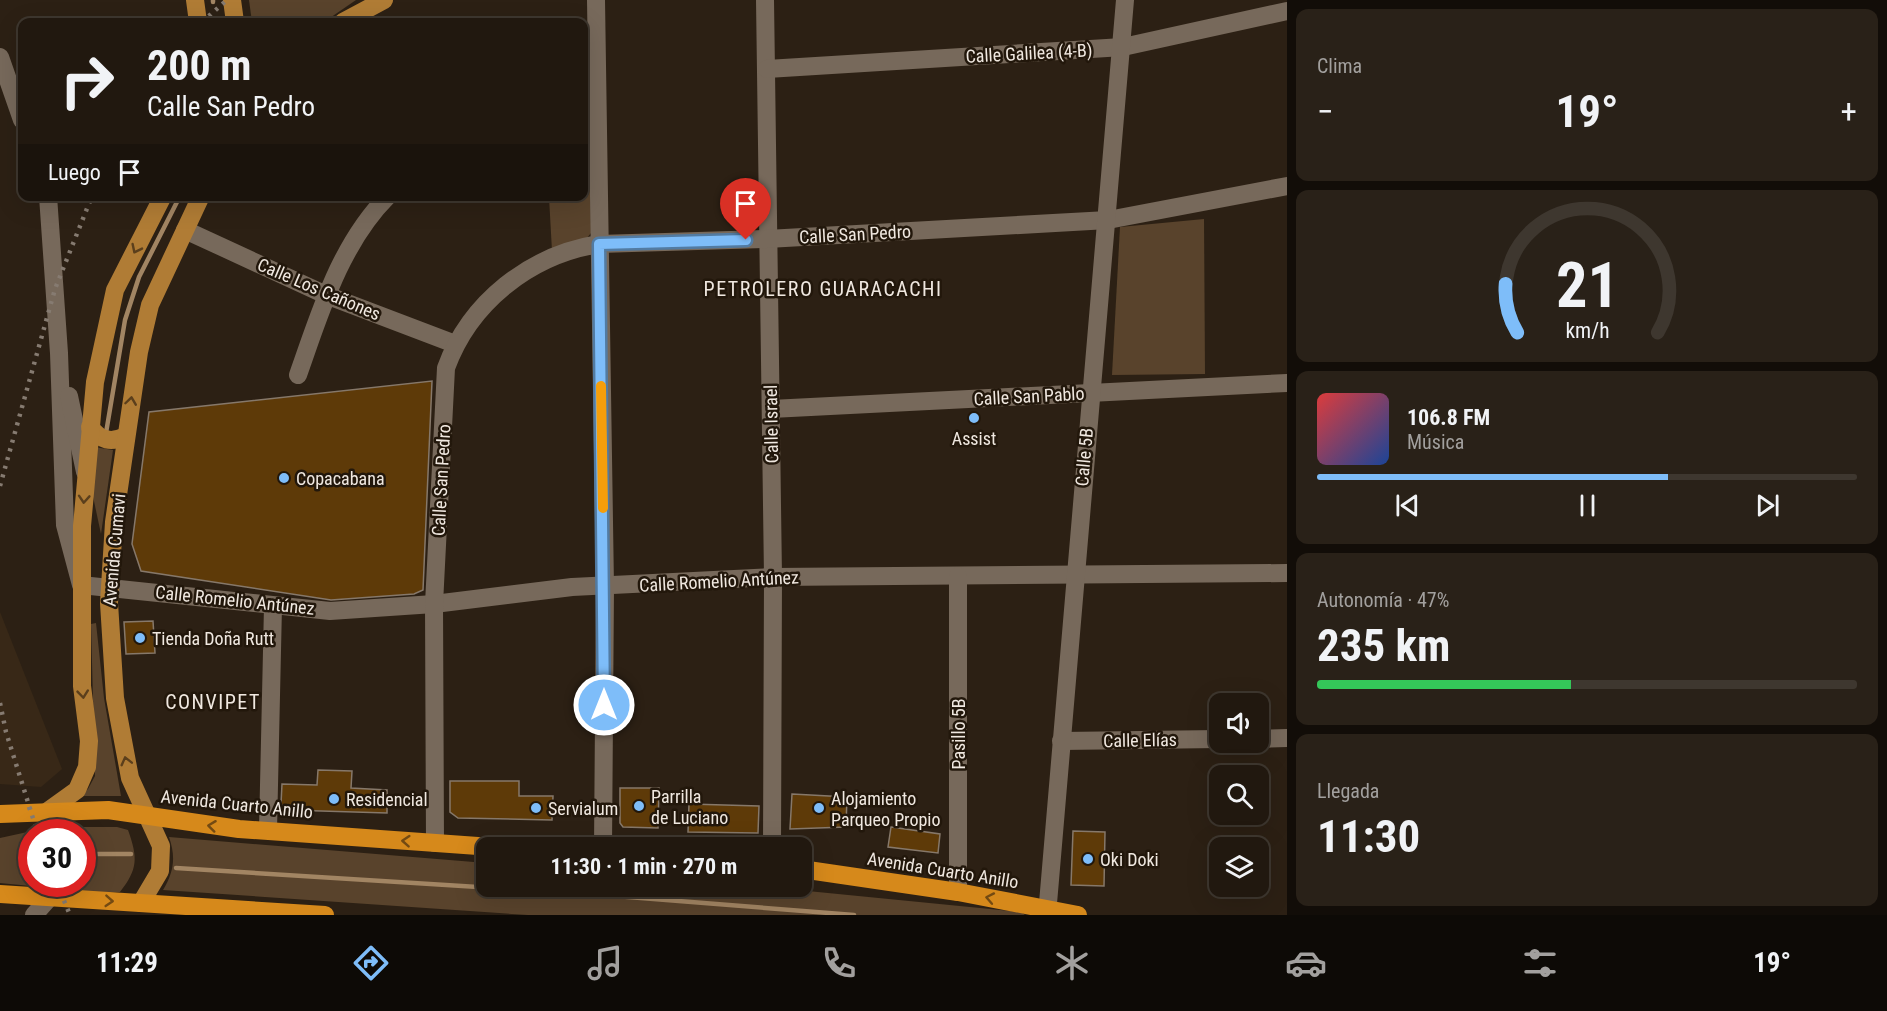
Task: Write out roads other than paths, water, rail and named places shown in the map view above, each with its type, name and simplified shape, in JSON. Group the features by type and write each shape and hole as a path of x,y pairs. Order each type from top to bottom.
{"highway":[{"name":"Avenida Cuarto Anillo","path":"0,814 108,810 215,826 476,846"},
{"name":"Avenida Cuarto Anillo","path":"812,871 958,892 1048,912 1078,915"},
{"path":"0,894 18,895"},
{"path":"50,897 141,903 211,911 326,915"}],"main road":[{"path":"195,0 197,18"},
{"path":"232,0 234,18"},
{"path":"350,18 384,0"},
{"name":"Avenida Cumavi","path":"45,813 76,790 89,756 82,686 81,585 85,475 95,382 115,290 160,201"},
{"name":"Avenida Cumavi","path":"141,903 156,881 162,858 158,836 130,778 122,746 109,643 114,522 139,352 150,305 199,201"},
{"path":"90,427 106,440 116,441 126,436"}],"street":[{"path":"596,0 591,93 599,244 605,587 603,837"},
{"name":"Calle Israel","path":"765,0 773,578 772,837"},
{"name":"Calle 5B","path":"1048,912 1074,574 1108,220 1125,0"},
{"name":"Calle Galilea (4-B)","path":"767,69 1123,47 1287,11"},
{"path":"0,57 18,109"},
{"name":"Calle San Pedro","path":"435,843 434,604 446,369 455,344 502,286 538,263 573,248 599,244 767,239 1108,220 1287,186"},
{"path":"48,201 60,353 65,525 81,585"},
{"path":"298,375 326,295 362,228 384,201"},
{"name":"Calle Los Cañones","path":"185,230 326,295 455,344"},
{"path":"60,353 85,475"},
{"name":"Calle San Pablo","path":"771,409 1090,394 1112,390 1287,383"},
{"name":"Calle Romelio Antúnez","path":"81,585 330,611 434,604 572,587 773,578 1287,573"},
{"name":"Pasillo 5B","path":"958,576 958,892"},
{"path":"268,830 273,606"},
{"path":"1269,739 1287,738"},
{"name":"Calle Elías","path":"1061,741 1209,739"},
{"path":"34,915 50,897"}],"waterway":[{"path":"106,433 125,320 139,277 177,201"},
{"path":"96,854 131,854"},
{"path":"176,868 590,894 854,915"}],"railway":[{"path":"207,18 227,0"},
{"path":"0,486 55,289 90,201"},
{"path":"0,703 6,732 32,815"},
{"path":"29,807 33,819"},
{"path":"62,897 70,915"}],"place":[{"name":"Assist","path":"974,418"},
{"name":"Copacabana","path":"284,478"},
{"name":"Tienda Doña Rutt","path":"140,638"},
{"name":"Residencial","path":"334,799"},
{"name":"Parrilla de Luciano","path":"639,806"},
{"name":"Servialum","path":"536,808"},
{"name":"Alojamiento Parqueo Propio","path":"819,808"},
{"name":"Oki Doki","path":"1088,859"}],"district":[{"name":"PETROLERO GUARACACHI","path":"823,289"},
{"name":"CONVIPET","path":"213,702"}]}
